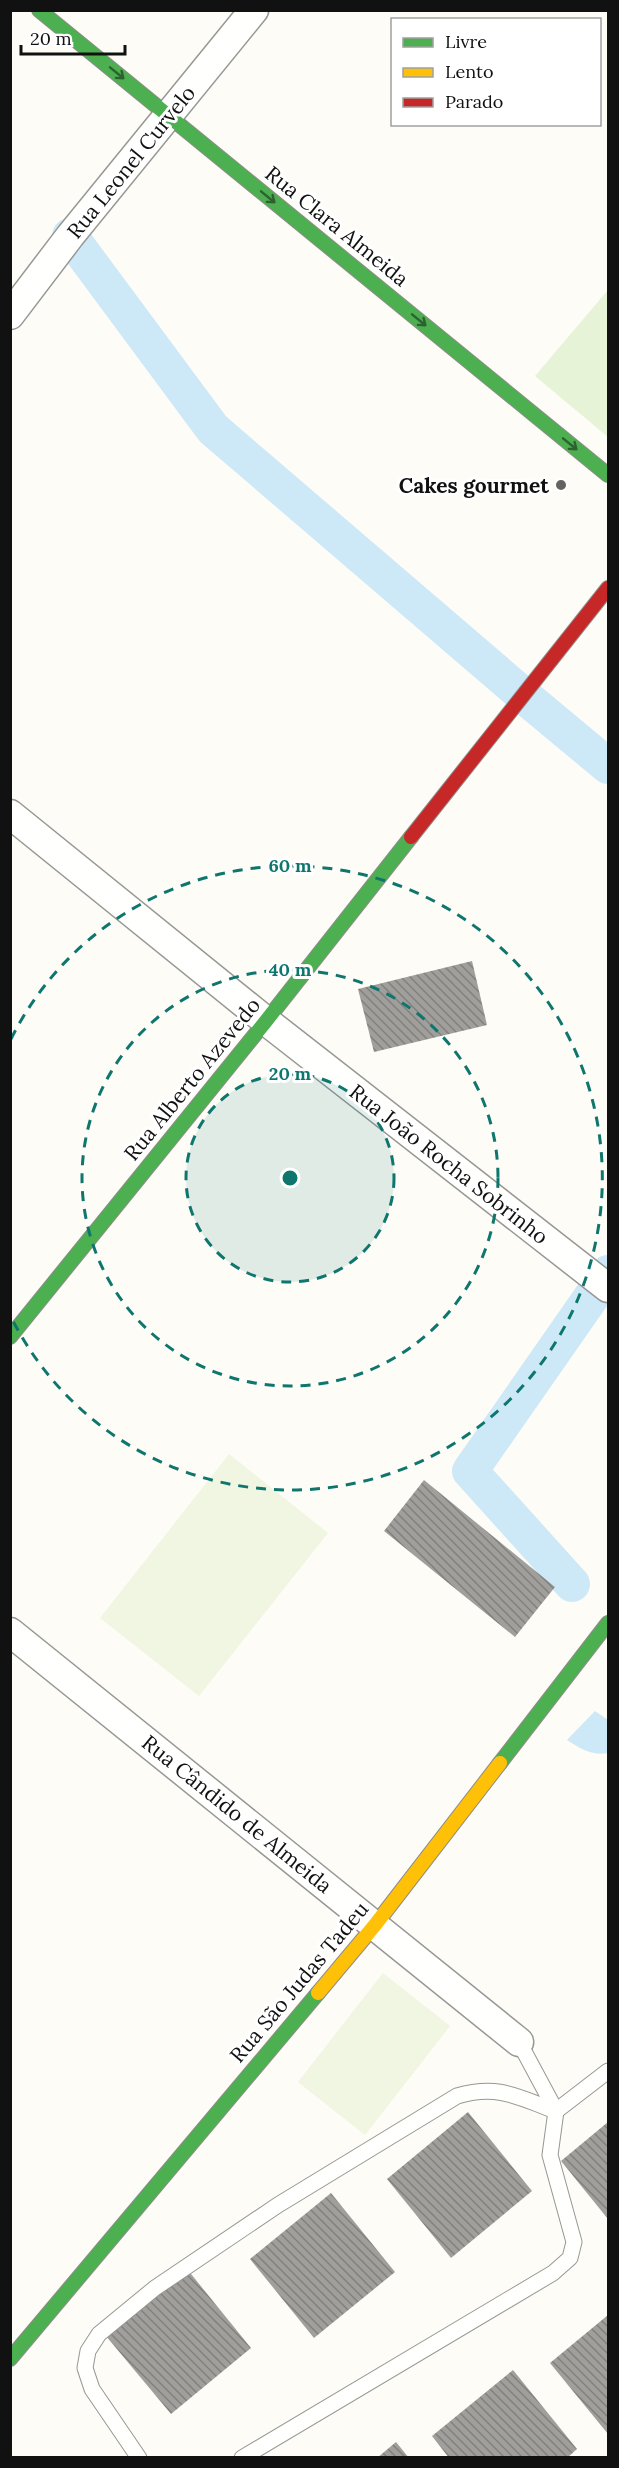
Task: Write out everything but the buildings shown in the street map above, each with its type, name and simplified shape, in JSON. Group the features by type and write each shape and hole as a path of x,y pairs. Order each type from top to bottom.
{"street":[{"name":"Rua Clara Almeida","path":"39,10 609,475"},
{"name":"Rua Leonel Curvelo","path":"10,315 70,236 254,10"},
{"name":"Rua Alberto Azevedo","path":"10,1337 266,1021 609,588"},
{"name":"Rua João Rocha Sobrinho","path":"13,820 266,1021 609,1288"},
{"name":"Rua São Judas Tadeu","path":"10,2359 375,1925 609,1623"},
{"name":"Rua Cândido de Almeida","path":"10,1632 519,2042"}],"lane":[{"path":"242,2457 554,2273 570,2258 574,2242 550,2155 556,2111 519,2042"},
{"path":"556,2111 609,2071"},
{"path":"139,2457 92,2389 85,2368 88,2351 99,2334 155,2288 278,2205 457,2096 479,2090 505,2092 556,2111"}],"green space":[{"path":"608,290 608,437 535,376"},
{"path":"229,1454 328,1533 199,1696 100,1618"},
{"path":"383,1973 450,2026 365,2135 298,2082"}],"water":[{"path":"595,1711 608,1720 608,1753 592,1753 567,1740"}],"waterway":[{"path":"70,236 213,429 608,766"},
{"path":"572,1584 470,1471 608,1273"}],"traffic: fast":[{"path":"39,10 608,475"},
{"path":"10,1337 266,1021 411,837"},
{"path":"500,1763 608,1623"},
{"path":"10,2359 318,1993"}],"traffic: slow":[{"path":"318,1993 375,1925 500,1763"}],"traffic: jam":[{"path":"411,837 608,588"}],"place":[{"name":"Cakes gourmet","path":"561,485"}]}
